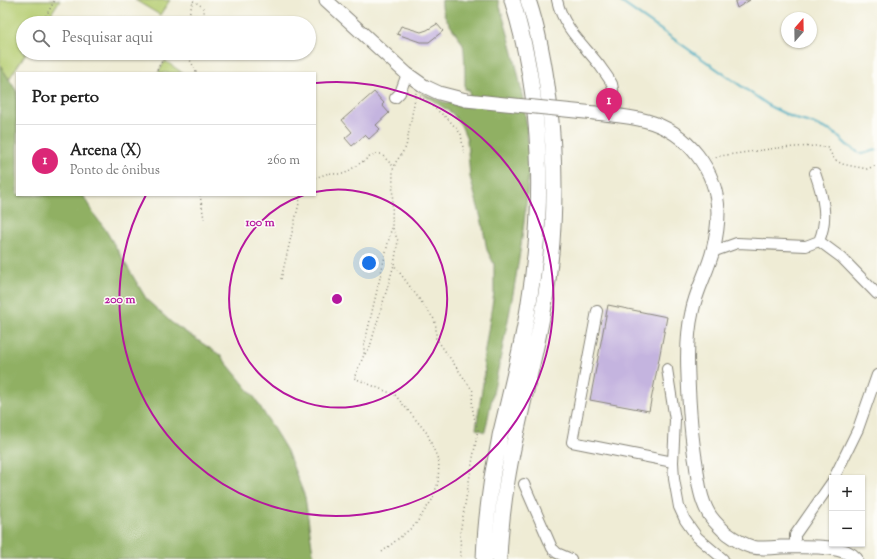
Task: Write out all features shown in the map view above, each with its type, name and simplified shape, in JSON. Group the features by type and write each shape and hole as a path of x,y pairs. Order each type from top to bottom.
{"highway":[{"path":"484,559 492,476 528,309 536,256 539,200 538,141 530,79 523,42 512,0"},
{"path":"499,559 507,480 543,312 551,258 555,203 554,140 546,78 540,44 528,0"}],"main road":[{"path":"326,0 407,74 424,86 439,93 466,100 595,113 648,121 664,127 692,148 703,162 711,180 717,200 718,212 717,231 712,252 694,303 689,326 688,341 688,389 692,436 702,498 713,519 724,531 739,542 748,546 758,548 819,547 838,549 849,553 856,559"}],"street":[{"path":"557,0 560,12 566,24 595,60 611,84 613,97 611,115"},
{"path":"395,98 400,93 407,74"},
{"path":"815,173 822,192 825,209 819,242"},
{"path":"712,252 737,243 806,246 819,242"},
{"path":"819,242 842,258 877,294"},
{"path":"597,311 572,442 673,462"},
{"path":"667,370 675,420 673,462 676,494 685,520 697,537 723,559"},
{"path":"835,475 858,429 877,375"},
{"path":"524,484 552,548 557,553 571,559"},
{"path":"795,547 795,535 829,486"}],"path":[{"path":"46,16 55,0"},
{"path":"188,16 193,0 201,5 205,10 203,16"},
{"path":"157,72 163,60"},
{"path":"190,60 196,72"},
{"path":"364,355 364,346 392,226 393,170 406,147 416,92 449,120 462,134 464,154"},
{"path":"703,162 720,156 770,149 815,146 828,148 834,159 838,162 851,166 867,169 877,165"},
{"path":"316,178 329,173 344,174 374,154 381,154 394,167"},
{"path":"200,196 204,219"},
{"path":"281,279 301,196"},
{"path":"382,552 416,525 432,500 438,483 439,462 427,433 395,395 354,378 364,355 369,350 394,265 398,241 392,226"},
{"path":"394,265 434,319 436,338 473,391 472,405 478,429 460,533 461,559"}],"green space":[{"path":"0,0 60,0 50,16 16,16 16,60 21,60 9,79 0,65"},
{"path":"135,0 170,0 160,15"},
{"path":"442,0 498,0 521,88 528,142 528,178 522,238 510,311 485,432 476,429 485,370 483,362 494,293 494,264 487,250 482,222 470,177 467,139 461,125 452,113 421,93 444,102 470,106 469,90 465,89 464,48 460,39 443,13"},
{"path":"165,61 182,72 159,72"},
{"path":"0,65 16,90 16,196 84,196 147,300 172,323 220,355 255,398 287,451 305,497 313,553 316,559 0,559"}],"building":[{"path":"739,0 750,0 737,8 735,2"},
{"path":"437,24 443,31 429,42 420,42 397,34 401,26 421,32"},
{"path":"374,92 384,103 382,105 389,113 376,125 380,129 369,139 365,135 352,146 345,138 352,132 342,120"},
{"path":"608,305 667,317 649,411 590,400"}],"waterway":[{"path":"618,0 771,107 796,119 814,124 833,132 847,145 861,154 877,150"}],"place":[{"name":"Arcena (X)","path":"609,121"}]}
